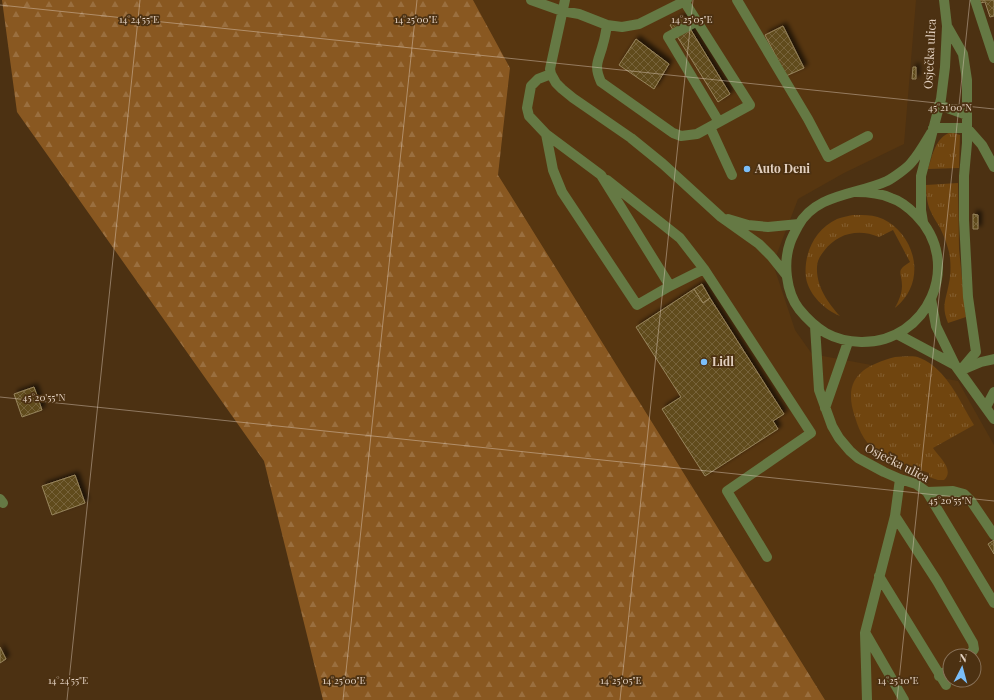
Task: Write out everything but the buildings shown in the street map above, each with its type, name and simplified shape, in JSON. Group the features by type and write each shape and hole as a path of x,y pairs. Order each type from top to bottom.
{"street":[{"path":"531,0 562,11 579,14 607,25 622,28 640,24 686,0 697,21 750,104 697,134 681,136 673,133 601,82 597,73 597,61 603,45 607,25"},
{"path":"565,0 551,62 551,74 556,83 573,98 631,138 663,164 721,217 757,243 771,256 787,276"},
{"path":"738,0 808,119 828,157 868,136"},
{"name":"Osječka ulica","path":"923,222 921,210 921,176 939,105 945,67 947,26 944,0"},
{"path":"975,0 994,58"},
{"path":"697,21 668,37 714,125 732,175"},
{"path":"947,26 963,54 967,80 967,143 964,176 964,228 968,297 976,352 958,368"},
{"path":"551,74 538,79 530,86 527,108 529,116 546,134 601,175 680,238 704,269 811,433 727,491 768,557"},
{"path":"939,105 967,116"},
{"path":"932,130 967,128"},
{"path":"967,128 982,145 994,167"},
{"name":"Osječka ulica","path":"856,192 888,180 911,164 932,130"},
{"path":"546,134 553,170 562,192 637,305 704,269"},
{"path":"601,175 670,286"},
{"name":"Osječka ulica","path":"856,192 875,192 893,198 909,208 923,222 933,239 938,259 937,280 931,299 919,317 911,325 897,334 873,342 848,342 827,335 810,322 796,306 788,286 787,276 786,264 790,244 799,224 810,212 824,202 839,195 856,192"},
{"path":"721,217 748,225 768,227 799,224"},
{"name":"Osječka ulica","path":"931,299 936,326 958,368 994,419"},
{"name":"Osječka ulica","path":"815,326 818,390 839,438 850,451 867,464 900,479 916,484 928,492 994,603"},
{"name":"Osječka ulica","path":"897,334 958,368"},
{"path":"825,408 848,342"},
{"path":"958,368 994,359"},
{"path":"986,407 994,392"},
{"path":"867,700 865,633 895,516 900,479"},
{"path":"928,492 952,490 964,494 994,534"},
{"path":"895,516 937,581 973,643 974,648"},
{"path":"879,576 942,680"},
{"path":"865,633 904,700"}],"shaded area":[{"path":"473,0 916,0 904,144 844,173 798,199 773,264 795,330 812,354 958,381 994,445 994,700 825,700 498,175 510,68"}],"green space":[{"path":"2,0 473,0 510,68 498,175 825,700 323,700 264,461 17,112"},
{"path":"951,132 960,135 959,168 928,169 933,152 938,142 941,138"},
{"path":"958,183 959,249 966,317 948,323 944,307 950,276 950,256 943,235 929,206 926,185"},
{"path":"853,215 879,217 892,224 906,240 913,259 913,279 907,294 902,302 895,308 900,298 902,289 900,272 905,265 910,262 893,230 879,237 864,233 842,236 829,245 820,257 817,267 818,281 827,300 840,316 823,306 810,290 806,278 806,260 812,243 822,229 829,223 839,218"},
{"path":"895,357 917,357 929,363 938,370 952,387 974,425 933,448 947,468 947,476 944,480 929,477 929,473 884,457 867,442 859,429 852,404 851,393 853,384 864,370"}],"place":[{"name":"Auto Deni","path":"747,169"},
{"name":"Lidl","path":"704,362"}]}
